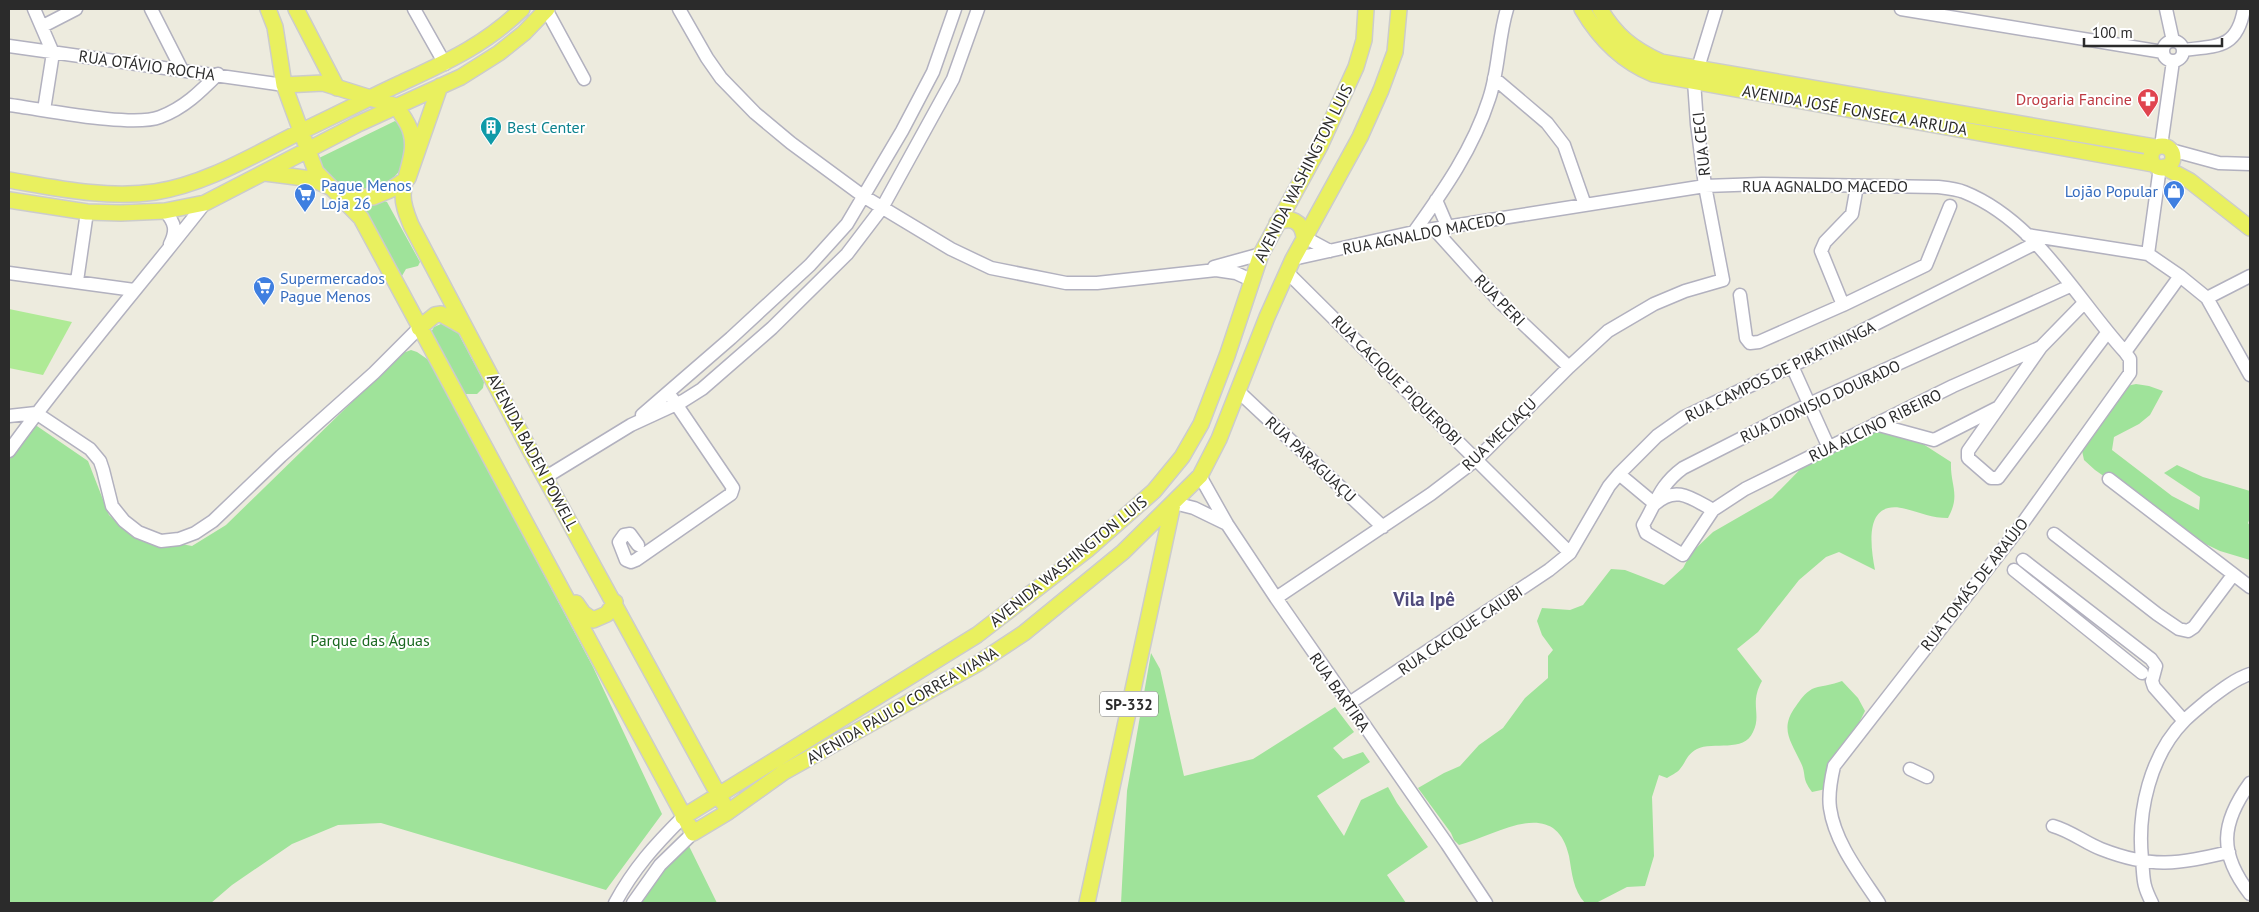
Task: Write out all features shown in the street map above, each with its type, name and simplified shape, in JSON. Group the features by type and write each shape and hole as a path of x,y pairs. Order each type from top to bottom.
{"main road":[{"path":"268,9 275,27 284,85 316,172 361,218 693,833"},
{"path":"296,9 337,88"},
{"path":"14,181 125,195 156,192 179,186 218,172 445,64 498,32 522,9"},
{"path":"12,201 87,212 121,213 165,211 205,202 396,106 460,77 499,53 524,33 546,9"},
{"name":"AVENIDA WASHINGTON LUIS","path":"683,817 990,626 1130,513 1154,491 1182,457 1201,424 1261,254 1320,146 1356,67 1364,40 1366,9"},
{"name":"AVENIDA WASHINGTON LUIS","path":"1174,503 1200,476 1219,439 1267,317 1290,265 1360,137 1381,90 1394,52 1399,9"},
{"name":"AVENIDA JOSÉ FONSECA ARRUDA","path":"1582,9 1592,26 1613,50 1641,69 1653,74 1696,75 2162,157"},
{"name":"AVENIDA JOSÉ FONSECA ARRUDA","path":"1600,9 1623,40 1639,52 1696,75"},
{"path":"284,85 316,82 373,97 396,106"},
{"path":"265,173 312,179 352,197 373,197 397,186 408,178 440,86"},
{"name":"AVENIDA BADEN POWELL","path":"396,106 412,133 413,149 403,194 411,225 615,602 689,744 728,812"},
{"path":"2162,157 2250,228"},
{"path":"12,201 21,191 14,181"},
{"path":"43,205 42,194 48,185"},
{"path":"1277,222 1284,219 1295,220 1301,225 1304,237"},
{"path":"419,328 435,315 441,314 468,329"},
{"path":"1174,503 1168,494 1182,457"},
{"name":"AVENIDA PAULO CORREA VIANA","path":"693,833 728,812 784,772 977,664 1024,633 1123,552 1174,503"},
{"name":"SP-332","path":"1087,903 1174,503"},
{"path":"1149,527 1159,532 1163,548"},
{"path":"542,552 560,574 583,613 588,618 593,620 603,618 615,602"}],"street":[{"path":"34,9 43,26 53,53 44,110"},
{"path":"43,26 76,9"},
{"path":"150,9 182,70"},
{"path":"414,9 445,64"},
{"path":"546,9 584,79"},
{"path":"679,9 707,58 721,78 755,114 863,196 951,249 991,268 1035,279 1066,283 1098,283 1205,270 1261,254"},
{"path":"631,425 708,356 731,338 810,265 847,224 902,131 933,72 954,9"},
{"path":"968,41 974,9"},
{"path":"546,477 631,425 677,404 702,388 772,328 846,254 882,208 953,79 978,9"},
{"path":"1414,232 1465,157 1478,130 1494,78 1502,27 1507,9"},
{"name":"RUA CECI","path":"1716,9 1696,75 1697,124 1705,186 1723,280"},
{"path":"1901,9 2164,52"},
{"path":"2166,9 2182,56 2174,61"},
{"path":"2174,61 2165,57 2164,52 2167,43 2218,46 2227,43 2242,18 2244,9"},
{"name":"RUA OTÁVIO ROCHA","path":"9,46 218,74 284,85"},
{"path":"2148,254 2174,61"},
{"path":"9,105 130,121 158,118 176,110 192,99 218,74"},
{"path":"1494,78 1547,123 1564,145 1585,205"},
{"path":"2162,157 2250,164"},
{"name":"RUA AGNALDO MACEDO","path":"1290,265 1330,251 1414,232 1705,186 1762,184 1938,187 1962,191 2008,218 2032,239"},
{"path":"1843,305 1821,251 1825,242 1852,214 1857,186"},
{"name":"RUA PERI","path":"1436,200 1442,229 1499,301 1568,366"},
{"path":"10,447 134,290 156,266 205,202"},
{"path":"1740,295 1746,338 1753,344 1926,266 1950,206"},
{"path":"156,266 175,232 174,224 165,211"},
{"path":"77,281 87,212"},
{"name":"RUA AGNALDO MACEDO","path":"1304,237 1330,251"},
{"path":"2032,239 2148,254 2207,298 2250,375"},
{"path":"2032,239 2107,333 2125,352 2180,276"},
{"name":"RUA CAMPOS DE PIRATININGA","path":"1570,553 1608,486 1618,474 1657,436 1684,417 1792,366 2032,239"},
{"name":"RUA CACIQUE PIQUEROBI","path":"1290,265 1570,553"},
{"path":"1205,270 1227,271 1251,280"},
{"path":"9,273 134,290"},
{"path":"2207,298 2250,276"},
{"name":"RUA MECIAÇU","path":"1276,598 1431,494 1477,459 1568,366 1608,332 1631,316 1685,291 1723,280"},
{"name":"RUA DIONISIO DOURADO","path":"1682,555 1646,533 1643,525 1660,491 1669,479 1683,468 1809,404 2070,286"},
{"path":"2084,304 2040,347 1968,454 1968,458 1991,478 1998,478 2107,333"},
{"path":"9,416 36,413 90,449 100,461 112,506 124,521 138,532 161,540 179,539 195,533 213,521 281,456 374,373 419,328"},
{"name":"RUA ALCINO RIBEIRO","path":"1682,555 1713,510 1745,489 1875,424 2040,347"},
{"name":"RUA TOMÁS DE ARAÚJO","path":"1879,903 1849,858 1836,829 1830,808 1830,784 1834,766 2017,531 2078,447 2130,373 2130,359 2125,352"},
{"path":"708,356 696,370 695,378 698,383 703,382 731,363"},
{"path":"1792,366 1828,448"},
{"path":"638,544 630,534 621,538 619,542 626,560 631,562 636,560 731,494 733,488 668,391"},
{"name":"RUA PARAGUAÇU","path":"1238,391 1383,526"},
{"path":"1875,424 1934,440 1999,407"},
{"path":"1618,474 1655,504 1664,496 1679,494 1713,510"},
{"name":"RUA BARTIRA","path":"1200,476 1227,524 1276,598 1486,903"},
{"path":"2109,479 2250,587"},
{"path":"1174,503 1194,508 1227,524"},
{"path":"2054,534 2157,614 2179,628 2188,631 2194,628 2233,575"},
{"name":"RUA CACIQUE CAIUBI","path":"1348,704 1549,570 1570,553"},
{"path":"2023,560 2151,659 2156,666 2152,681 2154,687 2184,721"},
{"path":"2014,570 2142,673"},
{"path":"2070,614 2079,603"},
{"path":"2088,628 2096,616"},
{"path":"2152,903 2143,885 2141,829 2152,772 2162,752 2184,721 2217,693 2250,674"},
{"path":"1910,769 1927,778"},
{"path":"2250,783 2230,814 2228,831 2229,852 2239,880 2250,894"},
{"path":"615,903 639,863 655,844 683,817"},
{"path":"2053,826 2101,849 2142,862 2171,863 2229,852"},
{"name":"AVENIDA PAULO CORREA VIANA","path":"633,903 660,865 693,833"}],"green space":[{"path":"395,121 406,136 407,153 401,169 389,182 372,190 354,191 335,182 317,161 319,158"},
{"path":"381,200 387,202 420,262 418,266 406,269 399,281 365,215 370,204"},
{"path":"9,309 72,322 43,375 9,368"},
{"path":"443,323 456,329 484,382 483,388 477,394 465,394 457,385 430,334 434,327"},
{"name":"Parque das Águas","path":"411,350 430,361 593,667 662,814 606,890 381,823 338,825 292,844 232,885 211,903 9,903 9,460 34,424 88,461 109,515 132,536 159,544 176,543 192,546 226,525 395,360 403,353"},
{"path":"2136,384 2163,391 2150,415 2139,424 2114,437 2112,450 2172,496 2199,510 2200,497 2164,473 2177,465 2203,477 2250,491 2250,518 2248,523 2250,526 2250,560 2220,551 2189,536 2095,470 2084,460 2081,446 2122,387"},
{"path":"1880,431 1923,444 1951,462 1954,502 1948,518 1892,507 1883,510 1876,517 1873,526 1872,548 1875,570 1839,552 1826,557 1799,580 1758,632 1737,649 1762,681 1756,696 1756,720 1753,732 1743,742 1697,749 1691,753 1676,773 1667,778 1659,775 1652,797 1654,856 1645,886 1627,887 1596,903 1585,903 1575,887 1569,856 1562,837 1551,827 1538,823 1506,828 1459,845 1454,840 1451,833 1418,788 1460,766 1479,745 1503,728 1525,698 1548,678 1548,656 1553,650 1542,635 1537,621 1542,608 1570,610 1583,605 1611,569 1625,570 1664,585 1683,568 1691,553 1713,532 1772,498 1831,438 1844,433"},
{"path":"1151,653 1160,669 1184,776 1253,759 1335,707 1354,732 1333,748 1343,759 1363,752 1370,762 1317,796 1344,836 1361,800 1388,787 1428,847 1387,875 1406,903 1121,903 1127,791"},
{"path":"1842,681 1858,698 1865,711 1826,789 1812,792 1806,783 1803,767 1788,735 1788,722 1791,714 1809,691"},
{"path":"688,844 717,903 640,903 650,887"}],"place":[{"name":"Drogaria Fancine","path":"2148,118"},
{"name":"Best Center","path":"491,146"},
{"name":"Lojão Popular","path":"2174,210"},
{"name":"Pague Menos Loja 26","path":"305,213"},
{"name":"Supermercados Pague Menos","path":"264,306"}],"district":[{"name":"Vila Ipê","path":"1424,599"}]}
